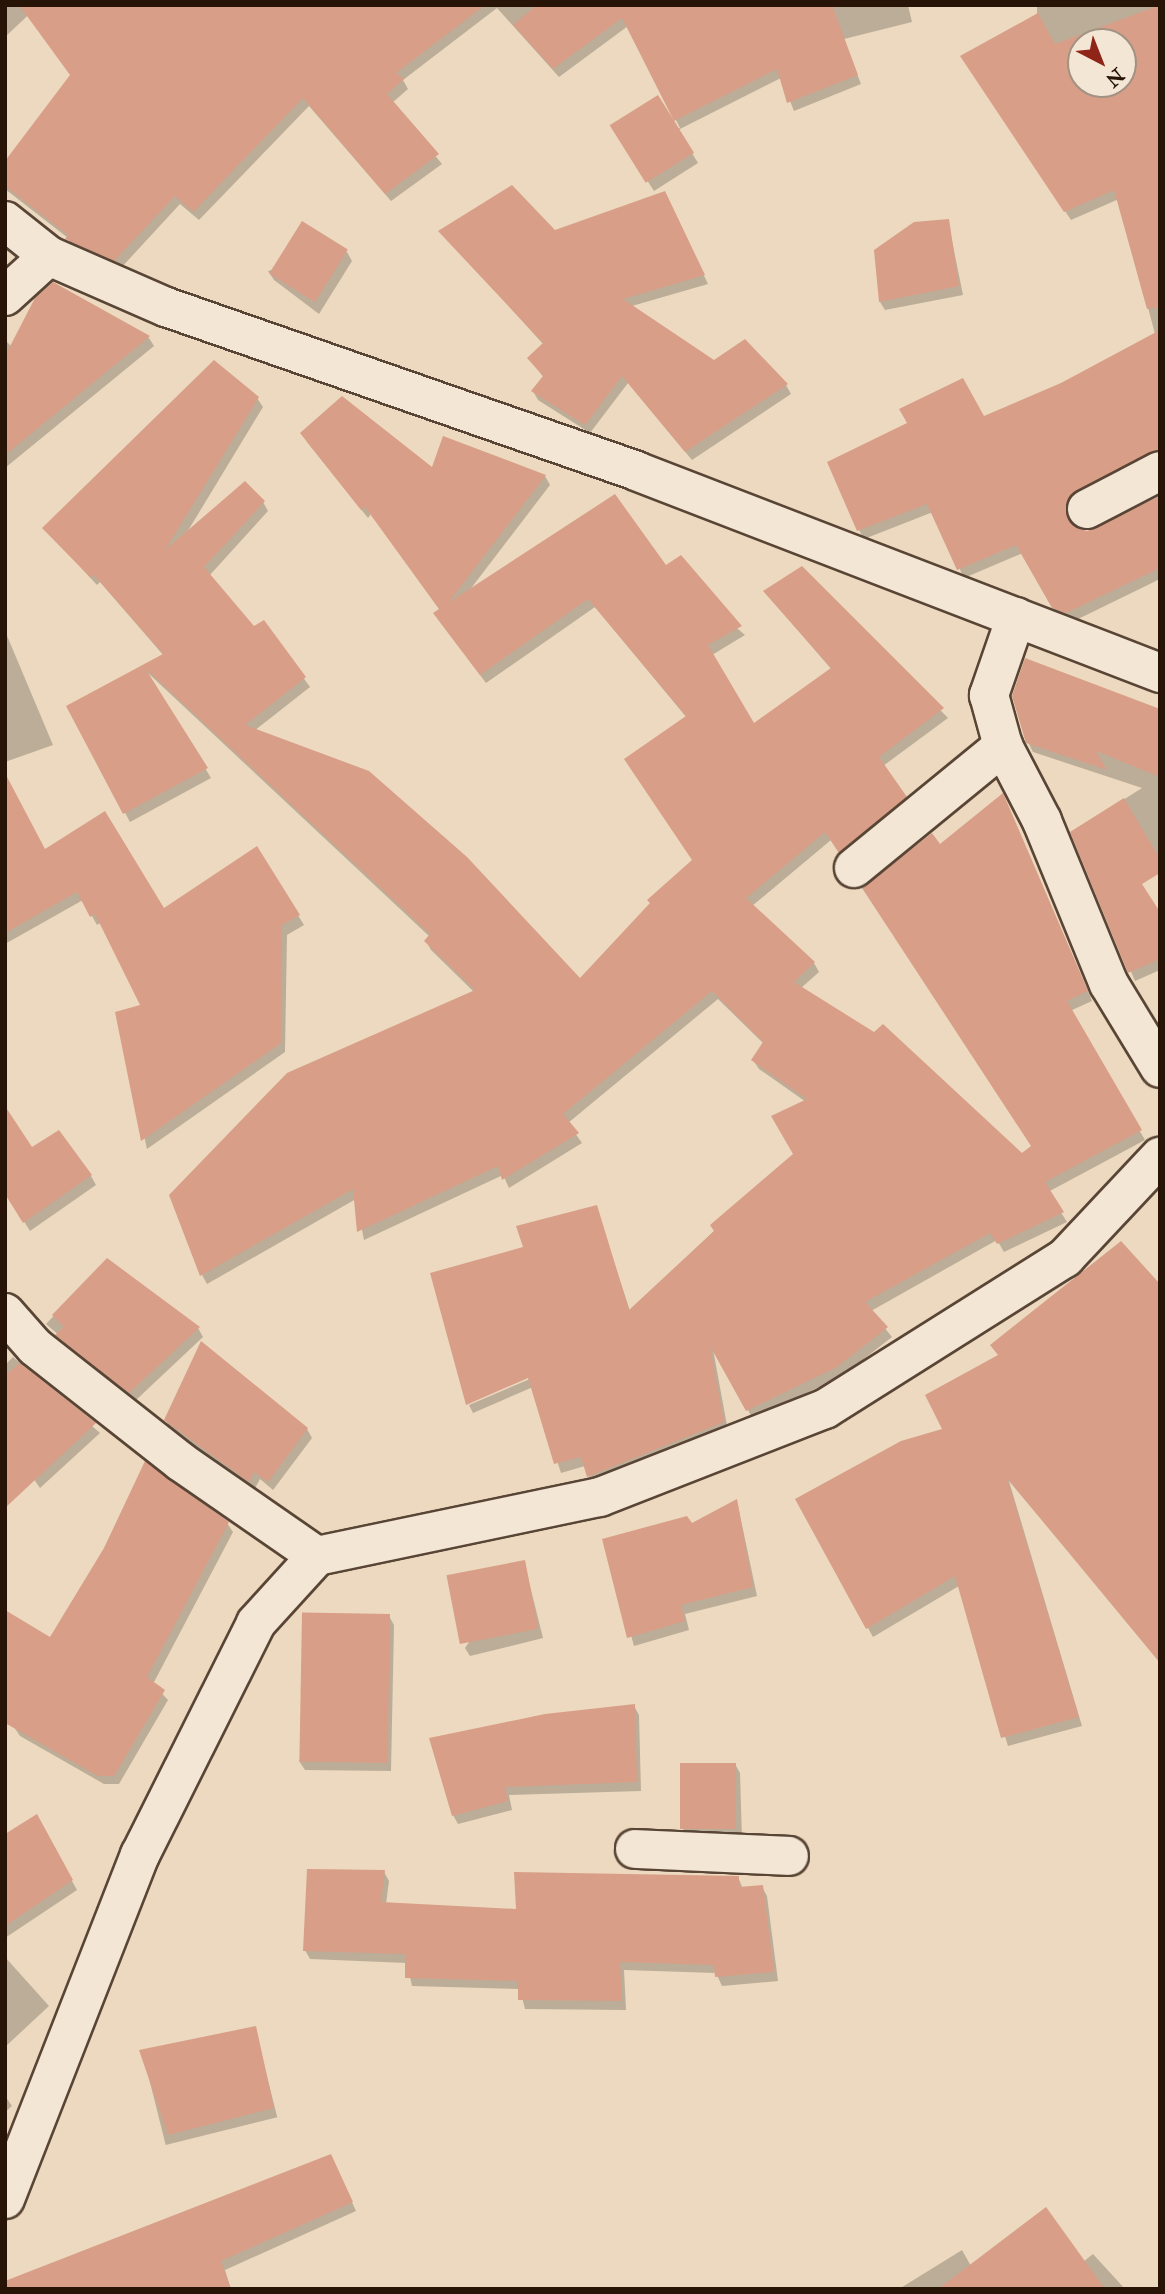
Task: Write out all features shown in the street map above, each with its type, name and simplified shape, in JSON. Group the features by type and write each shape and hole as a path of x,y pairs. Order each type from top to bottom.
{"street":[{"path":"5,221 49,256 166,307 636,471 1160,673"},
{"path":"5,296 49,256"},
{"path":"1087,509 1160,471"},
{"path":"1016,617 989,695 1003,746 1042,821 1109,985 1160,1068"},
{"path":"855,868 1003,746"},
{"path":"5,2199 140,1855 256,1623 317,1556 600,1497 825,1409 1065,1258 1160,1157"},
{"path":"5,1313 35,1347 181,1462 317,1556"},
{"path":"635,1849 789,1856"}],"building":[{"path":"19,5 485,5 396,73 404,79 387,94 439,154 385,194 303,98 193,212 175,196 114,261 65,239 68,235 5,186 5,161 70,75"},
{"path":"537,5 832,5 858,75 787,103 777,69 674,121 622,18 553,69 513,25"},
{"path":"1160,5 1160,307 1147,309 1114,190 1064,212 960,56 1038,13 1055,44 1067,40 1067,98 1137,98 1137,28 1098,28"},
{"path":"658,95 694,153 646,183 610,125"},
{"path":"512,185 555,230 665,191 705,275 623,299 714,360 745,339 788,384 685,452 622,376 585,425 531,391 543,376 527,358 543,343 438,231"},
{"path":"949,219 959,286 879,302 874,250 914,222"},
{"path":"302,221 348,250 315,302 269,274"},
{"path":"53,282 150,336 5,455 5,356 35,298"},
{"path":"1160,330 1160,449 1077,490 1065,509 1075,527 1087,531 1160,496 1160,568 1066,613 1052,608 1016,545 957,570 927,504 857,531 827,462 907,423 899,409 963,378 984,416 1061,383"},
{"path":"214,360 259,397 165,550 245,481 265,501 204,567 254,626 264,620 306,677 245,725 369,771 467,857 580,978 650,903 647,900 692,860 624,759 686,716 588,599 480,675 433,613 439,609 365,507 361,510 300,433 342,396 432,467 443,436 546,475 448,603 615,494 666,565 681,555 742,626 708,645 754,723 831,668 763,591 802,566 944,708 879,757 907,797 839,853 825,832 746,898 815,962 794,982 874,1032 883,1024 1022,1153 1031,1146 862,888 932,833 940,844 1003,793 1088,991 1067,1001 1142,1130 1045,1182 1064,1212 997,1244 990,1233 865,1302 888,1327 837,1367 746,1411 710,1346 724,1422 587,1477 581,1457 554,1464 528,1378 466,1405 430,1273 523,1247 516,1226 597,1205 629,1310 714,1231 710,1225 793,1154 771,1116 807,1099 751,1060 763,1042 712,991 563,1114 579,1133 502,1180 498,1166 357,1232 353,1189 200,1276 169,1195 287,1073 475,990 424,941 430,934 145,668 208,768 123,814 66,706 163,654 94,575 91,578 42,528"},
{"path":"1025,658 1160,709 1160,777 1096,751 1107,770 1026,743 1012,696"},
{"path":"5,773 45,849 105,811 164,908 257,846 300,915 282,925 281,1043 141,1141 115,1012 140,1005 95,914 90,917 77,892 5,933"},
{"path":"1124,798 1160,859 1160,873 1142,884 1160,912 1160,959 1128,973 1070,832"},
{"path":"5,1106 32,1147 59,1130 92,1175 23,1223 5,1194"},
{"path":"1121,1241 1160,1284 1160,1663 1007,1478 1079,1717 1001,1738 955,1576 866,1629 795,1499 901,1441 942,1429 925,1395 998,1355 990,1345"},
{"path":"107,1258 200,1327 129,1393 55,1335 64,1327 52,1315"},
{"path":"201,1341 308,1428 268,1482 254,1472 249,1482 164,1420"},
{"path":"20,1363 96,1423 5,1508 5,1375"},
{"path":"145,1461 229,1522 147,1677 165,1690 114,1776 98,1776 5,1723 5,1610 50,1637 104,1548"},
{"path":"737,1499 753,1587 681,1605 685,1621 627,1638 602,1539 687,1516 692,1523"},
{"path":"525,1560 538,1629 460,1644 446,1575"},
{"path":"302,1612 390,1614 387,1763 299,1761"},
{"path":"635,1704 637,1782 505,1787 508,1801 452,1816 429,1738 545,1714"},
{"path":"680,1763 736,1763 736,1829 680,1829"},
{"path":"37,1814 73,1880 5,1926 5,1834"},
{"path":"307,1869 385,1870 381,1902 516,1909 514,1872 739,1876 739,1887 763,1885 774,1972 715,1977 714,1965 620,1962 622,2001 518,2000 518,1981 405,1978 405,1954 303,1951"},
{"path":"256,2026 274,2108 168,2135 139,2050"},
{"path":"331,2154 353,2202 221,2261 231,2289 5,2289 5,2281"},
{"path":"1046,2207 1105,2289 938,2289"}]}
